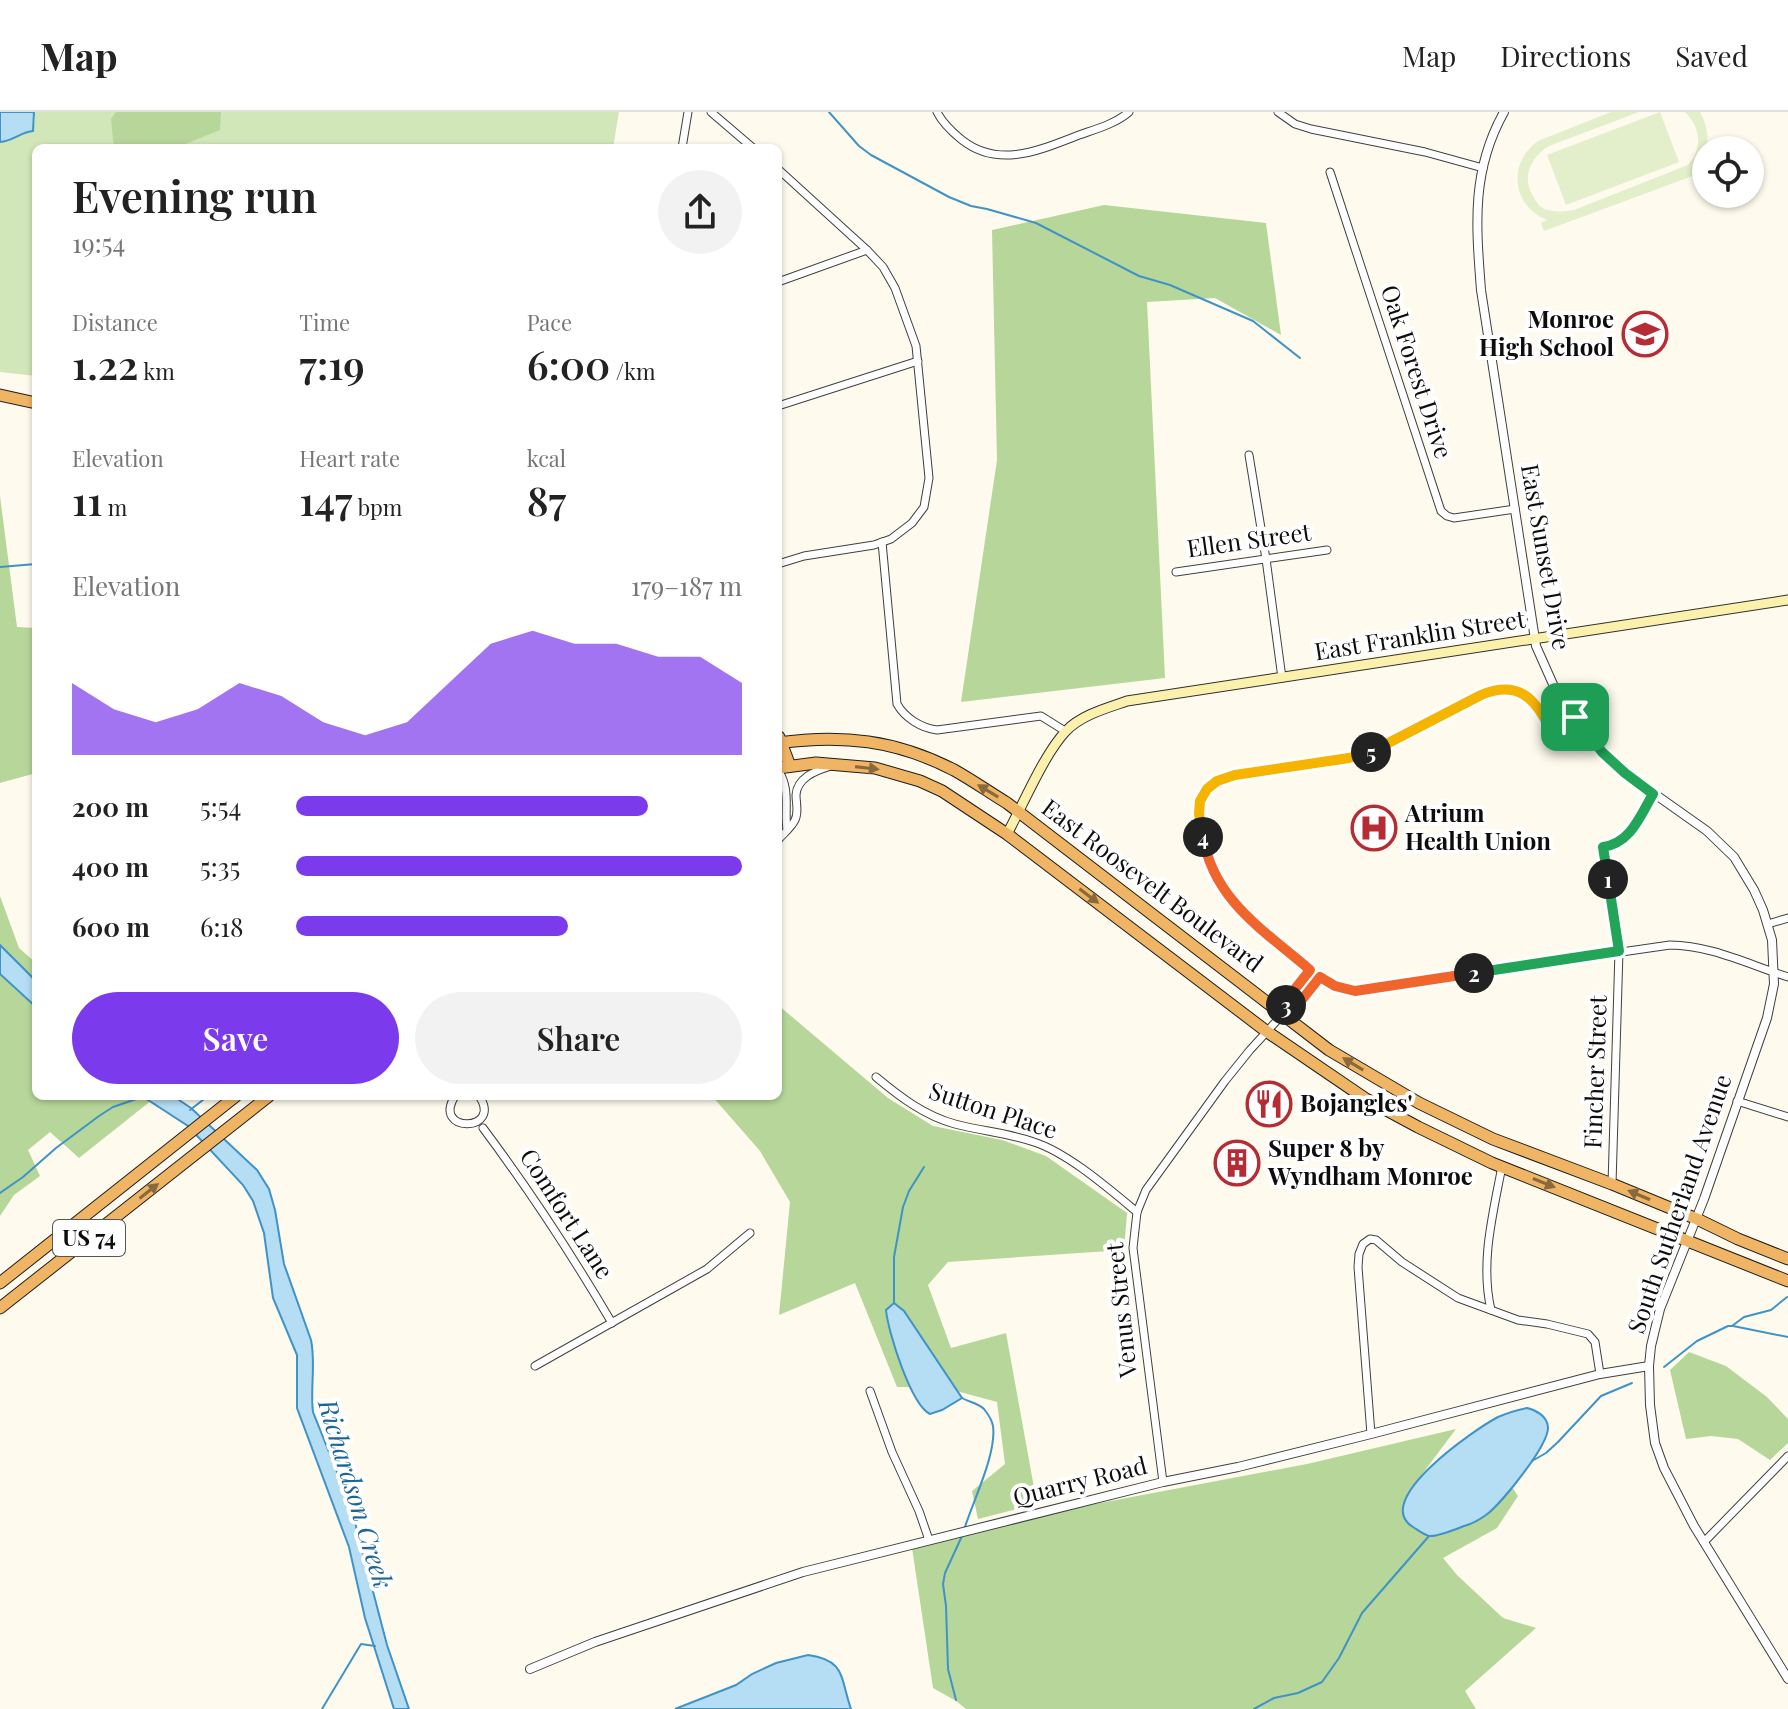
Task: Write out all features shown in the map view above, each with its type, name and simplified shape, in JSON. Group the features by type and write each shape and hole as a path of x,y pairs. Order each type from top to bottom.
{"highway":[{"path":"0,395 32,402"},
{"name":"East Roosevelt Boulevard","path":"782,740 848,738 878,742 917,753 954,770 1019,812 1329,1050 1419,1103 1493,1139 1612,1184 1788,1259"},
{"name":"East Roosevelt Boulevard","path":"782,768 816,763 875,768 942,791 1007,834 1266,1031 1366,1099 1502,1166 1788,1281"},
{"name":"US 74","path":"0,1283 231,1100"},
{"name":"US 74","path":"0,1308 264,1100"},
{"path":"0,1292 37,1260 50,1243"}],"main road":[{"name":"East Franklin Street","path":"1065,731 1090,715 1127,701 1788,600"},
{"path":"1007,834 1065,731"}],"street":[{"path":"683,144 688,112"},
{"path":"711,112 748,144"},
{"path":"937,112 942,121 968,144 990,154 1004,156 1034,152 1104,126 1129,112"},
{"path":"1278,112 1295,124 1311,129 1425,152 1483,168"},
{"name":"East Sunset Drive","path":"1504,112 1493,133 1479,182 1477,238 1481,290 1534,639 1556,691 1602,752 1625,773 1707,831 1734,857 1754,890 1768,924"},
{"name":"Oak Forest Drive","path":"1330,172 1441,511 1454,518 1515,509"},
{"path":"782,173 867,250 883,267 895,288 916,346 929,478 924,507 912,523 891,539 782,563"},
{"path":"782,281 867,250"},
{"path":"782,405 918,361"},
{"path":"1249,455 1282,678"},
{"path":"882,542 897,704 901,710 929,729 1041,716 1065,731"},
{"name":"Ellen Street","path":"1176,572 1327,550"},
{"path":"1575,717 1550,729 1534,701 1519,692 1498,689 1363,755 1222,778 1211,785 1200,801 1199,814 1206,851 1217,880 1243,913 1310,970 1335,986 1355,991 1670,945 1706,950 1788,977"},
{"path":"782,836 796,819 799,784 811,774 834,765"},
{"path":"782,768 787,830"},
{"name":"Fincher Street","path":"1612,1184 1619,951 1603,847 1620,843 1629,834 1653,794"},
{"path":"1768,924 1788,918"},
{"name":"South Sutherland Avenue","path":"1768,924 1774,984 1767,1018 1697,1219 1660,1309 1651,1346 1650,1405 1655,1443 1672,1486 1788,1679"},
{"path":"1283,1014 1287,999 1310,970"},
{"path":"1283,1014 1297,1006 1320,977"},
{"name":"Venus Street","path":"1163,1482 1133,1248 1137,1212 1146,1190 1225,1081 1283,1014"},
{"name":"Sutton Place","path":"876,1077 908,1103 938,1118 1032,1141 1051,1149 1137,1212"},
{"path":"447,1100 452,1116 461,1124 483,1128"},
{"path":"450,1105 453,1100"},
{"name":"Comfort Lane","path":"483,1100 483,1128 541,1208 612,1323"},
{"path":"1737,1101 1788,1117"},
{"path":"469,1125 481,1118"},
{"path":"1491,1310 1487,1294 1487,1249 1502,1166"},
{"path":"535,1366 707,1269 750,1233"},
{"path":"1371,1434 1358,1267 1363,1244 1370,1239 1376,1240 1402,1262 1458,1298 1518,1320 1588,1334 1595,1342 1600,1374"},
{"name":"Quarry Road","path":"530,1669 595,1642 803,1572 1163,1482 1371,1434 1600,1374 1649,1366"},
{"path":"870,1391 929,1540"},
{"path":"1704,1542 1788,1456"}],"green space":[{"path":"34,112 619,112 614,144 32,144 32,376 0,372 0,142 25,131 31,132"},
{"path":"116,112 221,112 220,130 185,144 114,144 111,119"},
{"path":"1611,112 1639,112 1549,146 1537,156 1528,175 1530,189 1541,207 1557,212 1574,210 1688,165 1692,159 1692,176 1544,231 1541,223 1547,220 1526,205 1518,184 1521,161 1538,141"},
{"path":"1660,112 1679,162 1566,205 1547,155"},
{"path":"1685,112 1700,112 1707,136 1698,136"},
{"path":"1104,205 1266,223 1281,335 1215,298 1147,302 1165,678 961,702 997,460 992,230"},
{"path":"0,496 17,627 32,628 32,774 0,783"},
{"path":"0,896 19,948 32,959 32,1100 152,1100 79,1158 50,1132 28,1150 40,1176 14,1195 0,1216"},
{"path":"782,1008 888,1098 933,1126 1002,1140 1046,1156 1127,1213 1124,1250 948,1262 928,1285 951,1348 1006,1333 1037,1504 978,1519 972,1491 1005,1464 997,1402 942,1387 897,1387 855,1283 779,1315 790,1202 760,1151 715,1100 782,1100"},
{"path":"1689,1352 1726,1366 1767,1397 1788,1419 1788,1443 1770,1460 1738,1439 1711,1436 1686,1439 1670,1370"},
{"path":"1456,1429 1408,1493 1437,1536 1485,1516 1512,1487 1518,1496 1497,1528 1443,1558 1503,1618 1536,1628 1465,1691 1476,1709 966,1709 933,1688 912,1548 1079,1507 1307,1464"}],"water":[{"path":"0,112 34,112 33,131 0,142"},
{"path":"0,945 32,977 32,1003 0,974"},
{"path":"148,1100 179,1100 191,1108 257,1170 269,1189 284,1264 311,1340 313,1412 351,1507 387,1645 409,1709 394,1709 365,1618 349,1547 297,1408 297,1355 273,1298 264,1233 253,1201 243,1185 188,1126"},
{"path":"894,1303 904,1311 962,1398 942,1410 930,1414 908,1383 886,1310"},
{"path":"1527,1408 1546,1420 1546,1435 1523,1474 1493,1509 1473,1523 1432,1536 1413,1527 1403,1515 1405,1501 1431,1467 1486,1424"},
{"path":"808,1655 829,1661 840,1672 851,1709 675,1709 736,1685 776,1663"}],"waterway":[{"path":"829,112 871,155 949,197 1036,223 1139,276 1170,285 1253,321 1300,358"},
{"path":"0,567 32,564"},
{"path":"0,1193 99,1116 133,1100"},
{"path":"190,1110 203,1100"},
{"path":"894,1303 894,1257 903,1207 924,1167"},
{"path":"1664,1367 1697,1341 1732,1326 1744,1317 1771,1310 1787,1297"},
{"path":"1733,1326 1788,1337"},
{"path":"1532,1461 1558,1442 1601,1396 1632,1383"},
{"path":"962,1398 984,1409 990,1417 993,1437 988,1464 964,1530"},
{"path":"956,1700 948,1669 943,1584 962,1536"},
{"path":"1254,1709 1274,1698 1298,1693 1322,1682 1339,1658 1362,1613 1429,1536"},
{"path":"322,1709 361,1644 375,1646"}],"place":[{"name":"Monroe High School","path":"1645,334"},
{"name":"Atrium Health Union","path":"1374,828"},
{"name":"Bojangles'","path":"1269,1104"},
{"name":"Super 8 by Wyndham Monroe","path":"1237,1163"}],"route":[{"path":"1498,689 1519,692 1534,701 1550,729 1575,717 1602,752 1653,794 1629,834 1620,843 1603,847 1619,951 1355,991 1345,990 1320,977 1297,1006 1283,1014 1287,999 1310,970 1243,913 1217,880 1206,851 1199,814 1200,801 1207,789 1229,776 1363,755 1498,689"}],"water label":[{"name":"Richardson Creek","path":"355,1494"}]}
